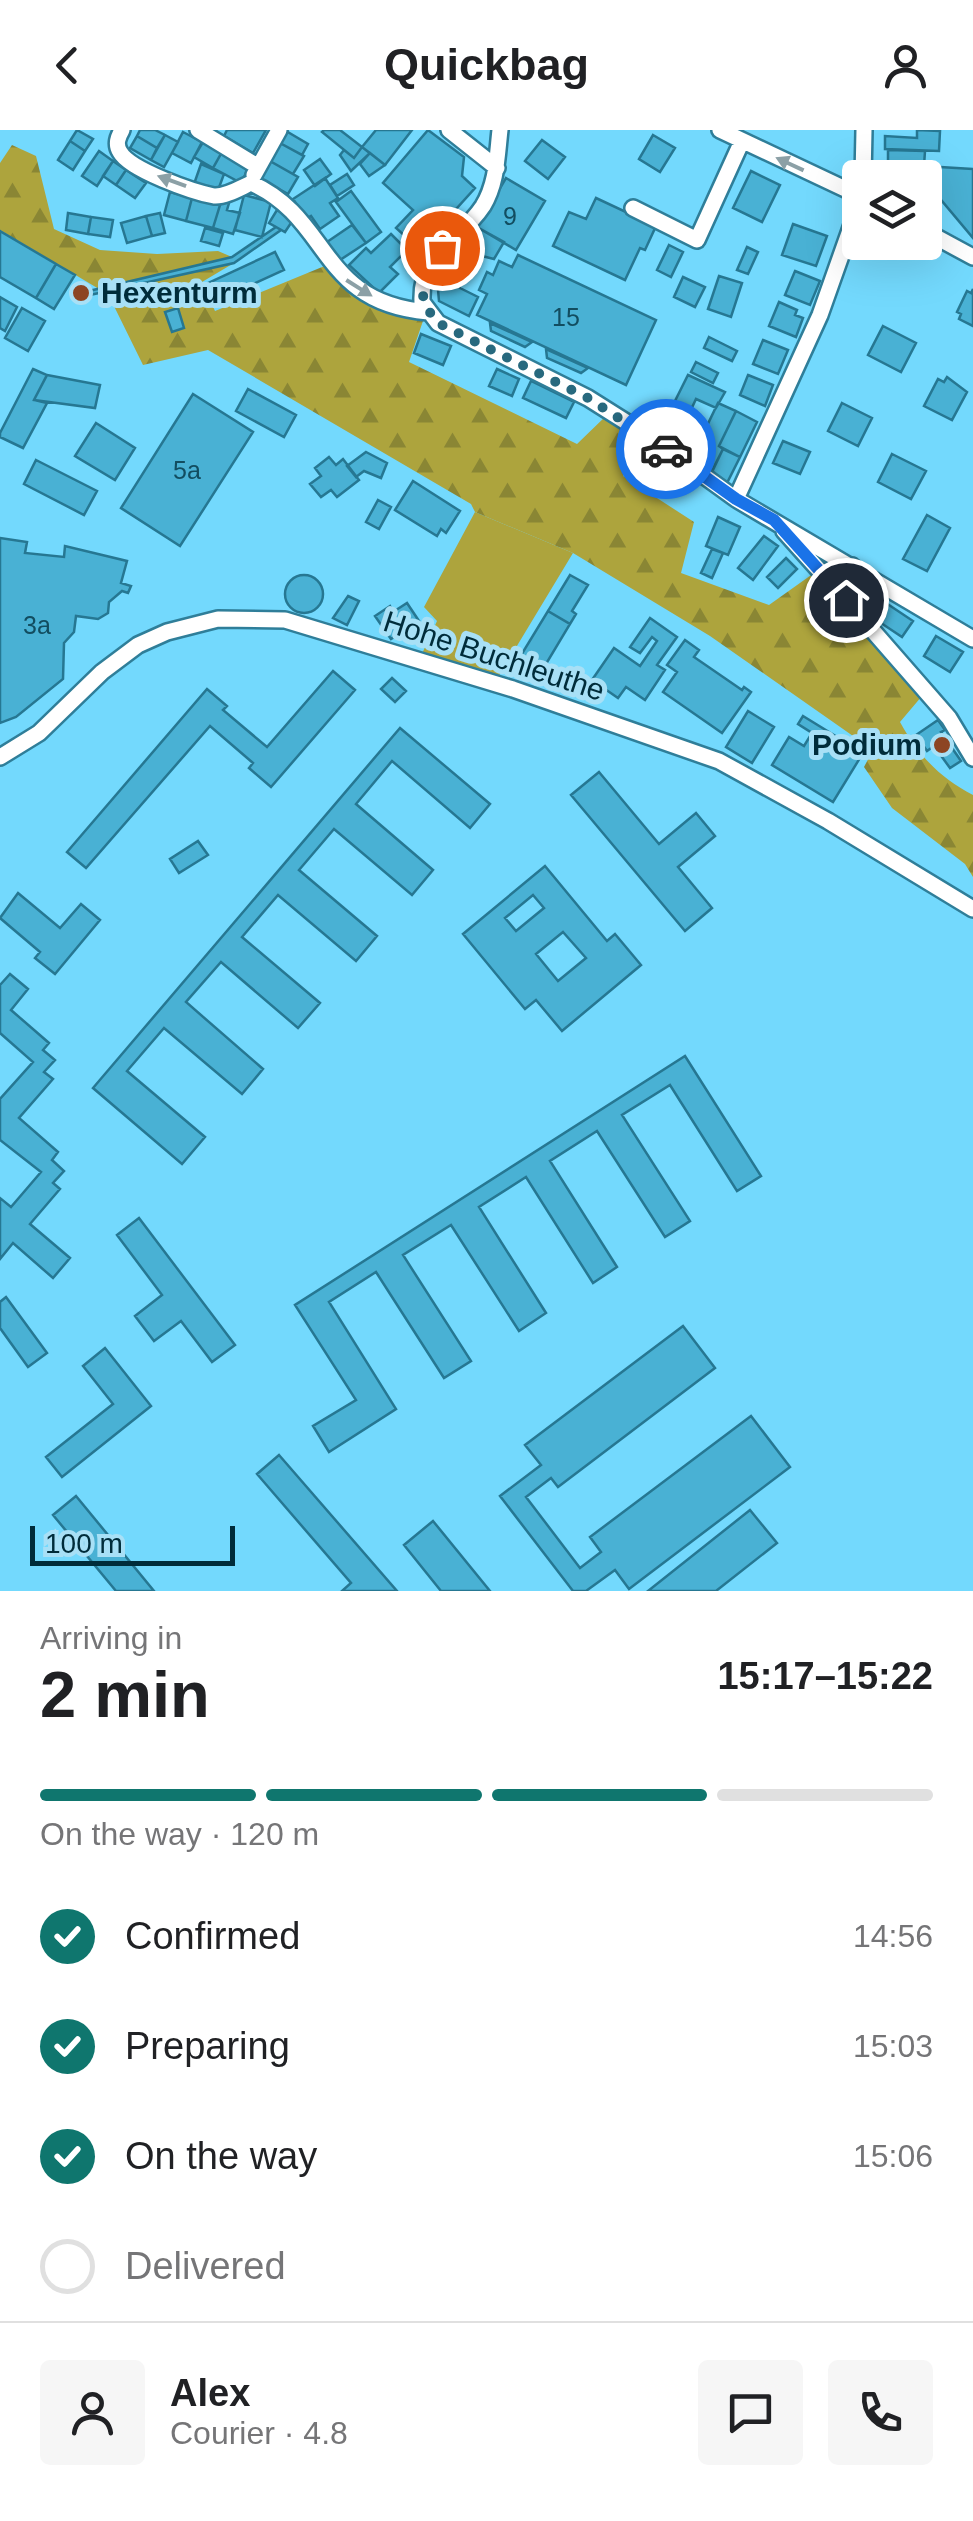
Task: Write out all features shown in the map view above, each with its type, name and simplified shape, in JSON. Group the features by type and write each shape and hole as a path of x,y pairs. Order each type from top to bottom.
{"street":[{"path":"122,130 117,149 161,178 218,197 251,184 272,192 298,217 344,279 366,295 413,311 428,312"},
{"path":"198,130 258,166"},
{"path":"251,184 278,130"},
{"path":"449,130 496,168"},
{"path":"500,130 496,168 483,206 432,258 426,271 422,302 438,323 600,406 736,499 973,639"},
{"path":"720,130 842,190"},
{"path":"863,160 864,130"},
{"path":"633,208 697,240 742,141"},
{"path":"942,240 973,257"},
{"path":"736,499 820,314 842,251"},
{"path":"774,520 949,718 973,758"},
{"path":"846,600 844,580 852,566"},
{"name":"Hohe Buchleuthe","path":"0,757 39,732 138,644 218,619 285,620 513,689 719,760 973,909"}],"green space":[{"path":"12,145 36,156 54,229 100,250 157,254 218,251 232,257 99,289 0,230 0,163"},
{"path":"234,263 202,282 215,311 327,265 424,318 409,362 577,444 608,414 642,437 623,476 694,522 681,573 769,605 814,573 922,696 900,722 931,764 973,795 973,877 965,864 892,808 864,767 873,750 710,636 573,553 475,512 471,504 208,350 143,365 110,298 103,292"},
{"path":"475,512 573,553 497,679 421,656 437,621 424,607"}],"building":[{"path":"77,130 93,139 85,151 70,141"},
{"path":"140,130 165,135 157,148 137,136"},
{"path":"227,130 266,130 253,153 224,136"},
{"path":"324,130 340,130 362,147 354,158"},
{"path":"376,130 412,130 385,165 362,147"},
{"path":"428,130 464,157 462,176 475,188 439,228 442,231 429,243 424,238 416,246 396,228 413,210 383,183"},
{"path":"917,130 940,131 939,151 885,149 885,136 917,138"},
{"path":"286,131 308,144 302,155 280,143"},
{"path":"183,132 202,142 191,163 172,153"},
{"path":"165,135 178,142 164,167 151,160"},
{"path":"653,135 675,148 660,172 639,159"},
{"path":"137,136 157,148 151,160 130,148"},
{"path":"542,140 565,157 548,179 525,161"},
{"path":"70,141 85,151 73,170 58,160"},
{"path":"203,142 222,152 213,168 194,157"},
{"path":"280,143 304,156 293,174 270,161"},
{"path":"362,147 370,153 351,171 340,155 344,150 354,158"},
{"path":"888,150 925,151 924,160 888,160"},
{"path":"99,151 113,161 97,186 82,176"},
{"path":"222,152 249,167 241,183 213,168"},
{"path":"370,153 385,165 369,176 360,164"},
{"path":"320,159 331,174 315,186 304,170"},
{"path":"113,161 126,170 116,185 103,176"},
{"path":"270,161 298,177 288,194 261,179"},
{"path":"201,164 224,174 217,193 194,184"},
{"path":"942,167 973,169 973,238 942,201"},
{"path":"126,170 146,183 135,198 116,185"},
{"path":"751,171 780,185 762,222 733,208"},
{"path":"347,174 354,185 337,196 330,185"},
{"path":"325,178 338,198 330,203 339,216 320,229 311,216 306,219 293,199"},
{"path":"506,178 545,201 516,250 477,227"},
{"path":"351,191 381,232 366,243 336,202"},
{"path":"170,192 192,198 186,221 164,215"},
{"path":"244,195 271,202 262,237 235,230"},
{"path":"192,198 220,205 213,228 186,221"},
{"path":"596,198 656,226 625,280 553,246 569,212 586,219"},
{"path":"221,202 229,203 227,210 240,213 233,234 213,228"},
{"path":"277,210 293,220 285,232 269,223"},
{"path":"68,213 91,217 88,234 66,230"},
{"path":"160,213 165,233 152,236 146,216"},
{"path":"146,216 152,236 127,243 121,223"},
{"path":"91,217 113,220 110,237 88,234"},
{"path":"793,224 827,236 816,266 782,255"},
{"path":"352,225 366,243 340,260 327,242"},
{"path":"276,227 281,230 234,263 90,295 89,291 232,257"},
{"path":"477,227 504,242 494,259 478,255 457,274 460,288 478,297 469,316 439,301 436,267"},
{"path":"205,228 223,233 219,246 201,241"},
{"path":"0,231 56,264 36,298 0,277"},
{"path":"391,234 407,250 390,267 398,274 379,293 349,265 366,248 371,253"},
{"path":"669,245 683,252 671,277 657,270"},
{"path":"747,247 758,252 748,274 737,270"},
{"path":"275,252 284,270 216,301 208,283"},
{"path":"518,255 656,320 626,385 477,315 487,294 479,290 487,272 493,275 499,261 512,267"},
{"path":"56,264 75,275 54,309 36,298"},
{"path":"795,271 820,281 810,305 785,295"},
{"path":"719,276 742,283 731,317 708,309"},
{"path":"683,277 705,287 695,307 674,297"},
{"path":"973,289 973,326 959,319 961,314 957,312 967,291 971,293"},
{"path":"0,297 17,307 5,331 0,328"},
{"path":"779,302 797,310 795,315 803,318 796,337 769,326"},
{"path":"22,308 45,321 28,351 5,338"},
{"path":"178,308 184,328 172,332 165,312"},
{"path":"490,323 532,342 525,347 491,331"},
{"path":"883,326 916,343 901,372 868,355"},
{"path":"421,334 451,346 443,365 414,353"},
{"path":"709,337 737,351 732,361 704,348"},
{"path":"763,340 788,350 778,374 753,364"},
{"path":"546,349 588,368 581,373 547,358"},
{"path":"696,362 718,373 713,383 691,372"},
{"path":"33,369 47,375 34,400 47,403 23,448 0,437 0,433"},
{"path":"497,369 519,379 512,396 489,386"},
{"path":"47,375 100,385 95,408 34,400"},
{"path":"688,375 725,392 716,408 696,399 681,431 693,439 683,454 657,437"},
{"path":"748,375 773,385 765,406 740,395"},
{"path":"947,377 967,392 952,420 924,406 938,379 944,382"},
{"path":"531,381 574,402 566,418 523,398"},
{"path":"248,389 296,415 284,437 236,411"},
{"path":"193,394 253,432 180,546 121,508"},
{"path":"718,403 736,411 719,446 723,449 712,472 690,461"},
{"path":"842,403 872,418 858,446 828,431"},
{"path":"736,411 757,422 740,457 719,446"},
{"path":"96,423 135,448 115,480 75,456"},
{"path":"783,441 810,452 800,474 773,463"},
{"path":"723,449 740,457 727,483 710,475"},
{"path":"366,452 387,463 381,478 364,471 356,477 347,466"},
{"path":"653,452 678,469 666,485 655,477 648,486 632,474 641,460 645,463"},
{"path":"892,454 926,471 911,499 878,482"},
{"path":"329,457 336,465 343,459 359,480 337,497 331,490 321,497 310,484 321,476 315,468"},
{"path":"36,460 97,491 84,515 24,484"},
{"path":"413,481 460,511 446,533 441,529 437,536 395,510"},
{"path":"378,500 391,507 379,529 366,522"},
{"path":"927,515 950,528 927,571 903,559"},
{"path":"718,517 740,527 728,555 706,546"},
{"path":"764,536 778,546 753,580 738,568"},
{"path":"0,538 27,542 25,553 64,557 65,546 127,561 121,583 131,586 128,593 122,591 109,602 108,613 98,619 76,616 74,632 64,643 63,679 16,717 0,723"},
{"path":"712,549 723,553 712,578 701,573"},
{"path":"786,558 797,569 778,588 767,577"},
{"path":"304,575 317,581 323,594 317,607 304,613 291,607 285,594 291,581"},
{"path":"570,575 588,585 572,611 576,614 570,624 548,611"},
{"path":"348,596 359,601 347,625 333,618"},
{"path":"880,599 913,621 902,637 869,615"},
{"path":"407,603 419,621 391,639 375,616 390,606 393,612"},
{"path":"548,611 570,624 537,679 515,665"},
{"path":"650,618 677,637 657,665 665,670 645,700 626,687 618,698 592,680 614,648 640,666 657,641 652,637 640,653 630,647"},
{"path":"936,636 963,652 950,672 924,656"},
{"path":"685,640 699,650 694,657 742,690 744,687 751,692 722,733 663,692 677,672 667,665"},
{"path":"333,671 355,690 271,787 249,768 253,763 210,726 86,868 67,852 207,689 227,706 223,710 267,747"},
{"path":"392,678 406,691 395,702 381,689"},
{"path":"748,711 774,727 752,763 726,747"},
{"path":"803,716 863,753 833,802 772,765 789,737 804,746 812,733 798,724"},
{"path":"938,720 945,730 941,732 961,761 950,768 934,746 927,751 916,735"},
{"path":"400,728 490,804 470,828 392,761 356,804 433,870 412,895 334,829 299,870 377,936 356,961 278,895 242,937 320,1003 298,1028 221,962 186,1002 263,1069 242,1094 164,1028 127,1071 205,1137 182,1164 93,1088"},
{"path":"599,772 659,844 696,813 715,836 678,867 712,908 685,931 571,795"},
{"path":"198,841 208,855 179,873 170,859"},
{"path":"545,866 607,941 615,934 641,965 562,1031 536,1000 525,1009 463,934","holes":["533,895 544,908 516,931 505,918","563,932 586,958 558,981 536,954"]},
{"path":"18,893 60,928 81,904 100,920 55,974 35,958 40,952 0,918"},
{"path":"10,974 28,989 11,1010 49,1043 43,1050 55,1060 44,1072 53,1079 19,1118 58,1152 52,1160 64,1171 53,1183 60,1189 30,1224 70,1258 53,1278 13,1243 0,1259 0,1198 11,1207 41,1172 0,1140 0,1099 33,1062 0,1033 0,985"},
{"path":"685,1056 761,1176 737,1191 670,1085 622,1115 690,1221 665,1237 597,1131 550,1161 617,1267 593,1283 526,1177 479,1207 546,1313 519,1331 451,1225 403,1255 471,1361 444,1378 376,1272 329,1302 396,1409 329,1452 313,1426 356,1400 295,1305"},
{"path":"139,1218 235,1345 212,1362 181,1321 154,1341 135,1316 162,1295 117,1235"},
{"path":"6,1297 47,1353 28,1367 0,1328 0,1302"},
{"path":"683,1326 715,1368 558,1487 551,1478 526,1497 580,1568 601,1552 590,1537 751,1416 790,1467 629,1589 615,1570 586,1591 573,1591 500,1496 541,1465 525,1445"},
{"path":"105,1348 151,1406 62,1477 46,1457 113,1404 83,1366"},
{"path":"279,1455 397,1591 342,1591 351,1583 257,1474"},
{"path":"76,1496 154,1591 116,1591 53,1515"},
{"path":"750,1510 777,1543 716,1591 648,1591"},
{"path":"433,1521 490,1591 441,1591 404,1545"}],"way so far":[{"path":"442,248 432,258 422,287 422,302 438,323 588,398 666,449"}],"place":[{"name":"Hexenturm","path":"81,293"},
{"name":"Podium","path":"942,745"}],"route":[{"path":"666,449 736,499 774,520 846,600"}]}
